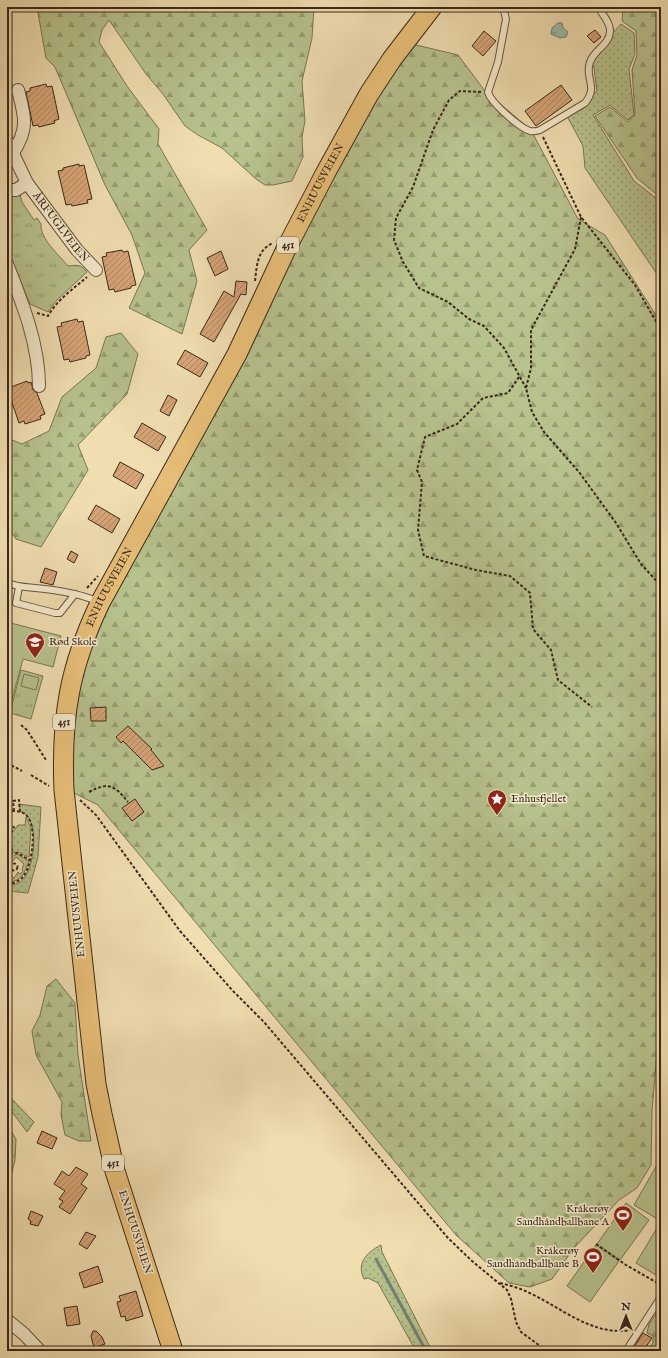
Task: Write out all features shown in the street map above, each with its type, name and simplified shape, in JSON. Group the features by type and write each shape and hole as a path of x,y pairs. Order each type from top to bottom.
{"main road":[{"name":"ENHUUSVEIEN","path":"173,1351 115,1171 95,1076 64,790 63,742 66,703 74,667 90,623 237,354 284,246 370,94 392,59 432,7"}],"street":[{"path":"13,153 18,145 26,120 18,90"},
{"name":"ÅRFUGLVEIEN","path":"7,141 27,183 76,250 96,270"},
{"name":"ÅRFUGLVEIEN","path":"7,190 16,190 27,183"},
{"path":"7,264 25,310 39,370 39,386"},
{"path":"7,1320 24,1334 40,1351"}],"lane":[{"path":"503,7 506,19 498,62 488,92 495,104 530,131 540,130 584,103 589,98 592,89 589,64 592,57 607,42 610,32 608,23 598,7"},
{"path":"8,583 19,588 35,588 86,596 100,603"},
{"path":"19,588 16,604 55,613 60,613 65,609 75,594"},
{"path":"626,1351 661,1297"}],"path":[{"path":"488,92 460,91 449,100 433,130 413,187 396,218 394,240 403,262 419,288 448,302 469,319 484,326 504,348 526,388 532,412 544,432 579,472 616,523 641,564 661,586"},
{"path":"540,130 581,217 635,285 661,330"},
{"path":"526,388 531,368 531,330 575,249 581,217"},
{"path":"25,310 48,316 52,308 62,298 96,270"},
{"path":"520,376 508,393 483,398 457,424 425,437 417,470 422,482 418,530 424,556 476,570 510,576 530,593 533,629 551,650 558,680 592,707"},
{"path":"21,725 27,730 46,760"},
{"path":"7,763 22,771"},
{"path":"31,775 51,787"},
{"path":"89,792 99,786 108,786 118,790 128,802"},
{"path":"77,797 96,815 180,931 264,1022 448,1238 472,1262 506,1290 511,1299 512,1311 521,1332 548,1351"},
{"path":"14,811 13,801 19,800 20,812"},
{"path":"7,810 25,814 31,823 32,833 30,860 27,870 18,882 7,884"},
{"path":"7,836 13,830 14,826"},
{"path":"7,845 12,848 8,855"},
{"path":"8,855 17,853 30,860"},
{"path":"7,860 11,864"},
{"path":"596,1244 626,1265 661,1285"},
{"path":"498,1282 524,1290 603,1330 624,1331 642,1328"}],"green space":[{"path":"37,7 314,7 312,38 302,81 305,121 302,137 303,157 292,181 273,185 265,185 256,179 222,148 185,126 163,94 146,74 109,20 102,30 99,42 127,86 159,129 158,144 207,230 189,250 197,281 182,334 129,308 145,273 132,235 105,185 55,67 46,58"},
{"path":"623,7 661,7 661,198 637,178 595,116 610,107 628,122 635,114 632,70 637,55 636,31 622,21"},
{"path":"621,24 634,33 635,54 629,69 634,115 628,120 610,105 593,115 634,181 661,202 661,280 585,168 583,146 567,116 585,103 597,91 594,68 591,63 593,55"},
{"path":"412,44 458,55 485,91 531,130 578,219 605,235 661,323 661,1048 657,1052 652,1111 651,1165 637,1188 619,1200 574,1248 552,1279 530,1287 509,1283 456,1235 98,805 70,791 66,742 84,645 392,68"},
{"path":"7,195 20,195 22,202 34,220 37,218 41,224 47,241 55,252 68,266 79,266 87,272 57,300 48,312 30,304 7,248"},
{"path":"121,333 138,354 127,394 78,445 88,470 41,547 16,539 7,525 7,438 22,444 49,431 62,397 96,368 106,337"},
{"path":"7,622 61,636 53,667 23,659 7,718"},
{"path":"21,670 43,676 31,719 10,713"},
{"path":"24,674 39,678 36,690 21,686"},
{"path":"19,804 41,807 38,857 28,893 7,891 7,885 19,883 27,875 33,855 34,843 31,823 27,815 20,811"},
{"path":"26,817 31,828 29,857 18,852 14,853 11,846 7,844 7,837 18,825 25,825"},
{"path":"17,854 29,861 24,873 19,879 12,882 7,882 7,872 14,878 18,872 20,874 23,871 22,869 24,864 16,857 12,862 9,858"},
{"path":"56,979 75,1003 78,1055 91,1141 79,1141 65,1135 61,1115 62,1102 36,1055 32,1031 40,1015 47,986"},
{"path":"7,1094 34,1122 27,1132 7,1105"},
{"path":"7,1124 16,1139 15,1160 7,1191"},
{"path":"661,1158 661,1221 634,1205"},
{"name":"Kråkerøy Sandhåndballbane A","path":"626,1203 649,1220 620,1260 597,1244"},
{"path":"660,1223 661,1224 661,1278 636,1263"},
{"path":"381,1245 382,1252 432,1351 416,1351 378,1283 368,1278 364,1279 361,1268 364,1259 371,1251"},
{"name":"Kråkerøy Sandhåndballbane B","path":"596,1245 619,1261 590,1302 567,1286"},
{"path":"661,1307 661,1351 648,1351 653,1343 653,1336 647,1333 649,1324"}],"water":[{"path":"558,23 562,23 563,28 568,32 566,37 560,38 551,34 552,28"}],"building":[{"path":"595,30 601,37 594,43 587,36"},
{"path":"484,31 496,41 483,56 472,46"},
{"path":"46,84 47,87 52,86 59,119 54,121 55,123 39,127 38,125 33,126 26,92 30,91 30,88"},
{"path":"561,85 572,100 536,126 525,111"},
{"path":"79,164 79,166 84,165 92,199 87,200 88,203 72,206 71,204 66,205 58,171 63,170 63,168"},
{"path":"122,250 123,252 128,251 136,285 131,286 131,288 115,292 114,289 109,290 102,257 107,256 106,253"},
{"path":"221,251 228,269 215,276 207,258"},
{"path":"236,281 247,282 246,295 241,294 214,342 200,334 224,291 234,297"},
{"path":"77,319 78,322 83,321 90,355 86,356 86,358 70,362 69,359 64,360 57,327 62,326 61,323"},
{"path":"185,350 208,363 200,377 177,364"},
{"path":"27,381 28,383 31,382 33,390 37,393 45,414 40,416 41,419 25,424 24,421 19,423 8,391 12,389 11,387"},
{"path":"168,395 177,400 169,416 160,411"},
{"path":"142,423 166,437 158,451 134,437"},
{"path":"120,462 144,475 136,489 113,476"},
{"path":"96,505 120,519 112,533 88,519"},
{"path":"71,551 78,555 74,563 67,559"},
{"path":"45,568 57,572 53,585 40,582"},
{"path":"106,707 106,721 91,721 90,708"},
{"path":"128,726 152,749 151,750 164,766 152,770 123,741 121,743 116,737"},
{"path":"135,799 144,812 132,821 122,808"},
{"path":"42,1131 57,1138 52,1149 37,1143"},
{"path":"76,1167 88,1174 81,1184 87,1188 70,1214 59,1207 63,1201 59,1199 65,1191 54,1184 62,1171 69,1176"},
{"path":"31,1211 43,1216 38,1226 30,1224 31,1221 28,1219"},
{"path":"86,1232 96,1236 87,1249 79,1244"},
{"path":"98,1266 103,1282 84,1288 79,1273"},
{"path":"136,1291 143,1316 126,1321 125,1316 121,1317 117,1302 121,1301 119,1296"},
{"path":"77,1306 80,1324 67,1326 64,1308"},
{"path":"93,1331 96,1331 102,1337 105,1344 94,1348 91,1336"},
{"path":"643,1333 652,1338 643,1351 641,1351 634,1347"}],"waterway":[{"path":"376,1259 426,1351"}],"place":[{"name":"Rød Skole","path":"35,659"},
{"name":"Enhusfjellet","path":"497,816"},
{"name":"Kråkerøy Sandhåndballbane A","path":"623,1232"},
{"name":"Kråkerøy Sandhåndballbane B","path":"593,1274"}]}
